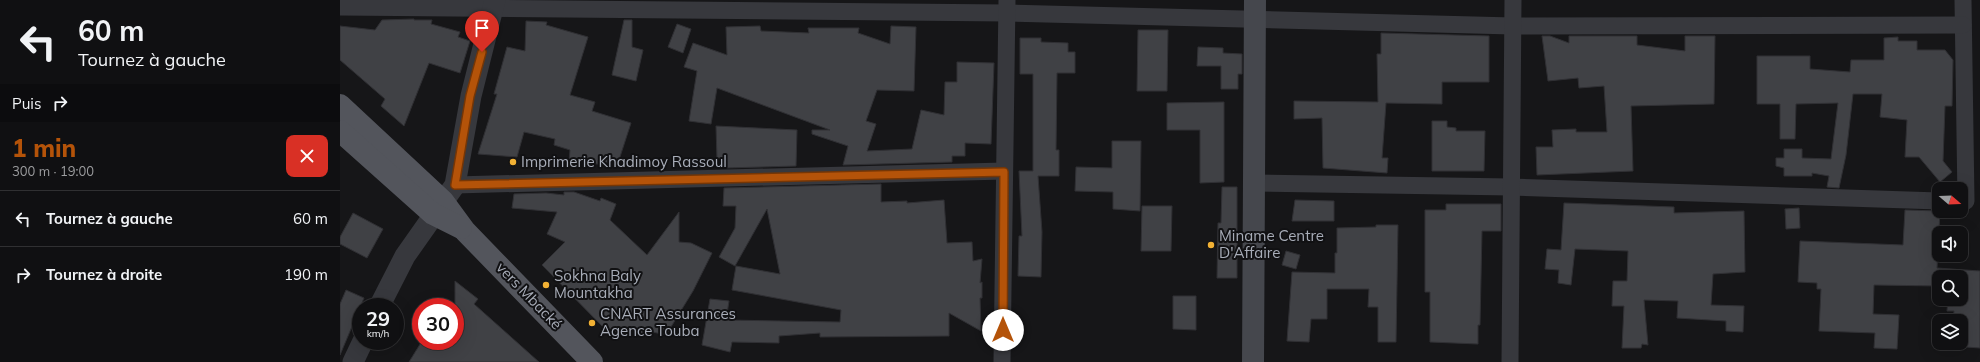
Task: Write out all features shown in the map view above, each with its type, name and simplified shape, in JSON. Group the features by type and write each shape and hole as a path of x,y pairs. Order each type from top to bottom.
{"main road":[{"path":"1253,362 1254,10"},
{"name":"vers Mbacké","path":"340,105 444,200 465,231 592,362"},
{"name":"vers Mbacké","path":"340,131 444,200"}],"street":[{"path":"1510,362 1513,0"},
{"path":"1963,0 1969,202"},
{"path":"340,7 494,4 1007,7 1254,10 1513,26 1963,25"},
{"path":"383,298 393,278 444,200 494,4"},
{"path":"1002,362 1007,7"},
{"path":"444,200 1004,172"},
{"path":"1254,183 1511,187 1932,200"},
{"path":"353,362 359,350"}],"building":[{"path":"382,20 432,20 431,24 460,32 458,37 470,41 460,73 429,63 404,126 381,106 385,99 340,60 340,26 375,30"},
{"path":"624,20 632,20 632,47 643,50 636,81 612,75"},
{"path":"526,21 547,22 546,25 588,37 570,95 595,102 592,111 631,123 617,166 598,160 598,164 569,162 570,150 554,145 555,139 524,132 517,157 478,154 497,94 494,94 507,47 525,51"},
{"path":"677,24 691,29 683,53 668,47"},
{"path":"760,26 761,31 809,33 808,28 859,28 858,33 890,44 891,26 916,27 914,91 877,90 866,121 876,124 867,151 912,149 921,110 944,115 945,82 957,82 957,62 994,63 991,144 965,143 965,156 952,156 952,162 843,165 848,146 812,134 812,130 830,130 717,88 711,124 689,121 697,71 684,67 693,43 727,55 726,27"},
{"path":"1138,30 1168,30 1167,91 1137,91"},
{"path":"1381,33 1489,36 1489,82 1442,82 1442,104 1386,103 1382,158 1388,158 1387,173 1323,168 1322,118 1294,119 1294,101 1378,102 1377,54 1381,54"},
{"path":"1542,36 1550,36 1569,43 1569,36 1637,36 1637,45 1685,51 1685,36 1715,36 1714,104 1631,106 1633,171 1537,175 1536,147 1553,147 1552,130 1576,129 1576,132 1607,132 1604,86 1579,88 1578,78 1548,81"},
{"path":"1898,37 1898,41 1917,41 1917,50 1945,50 1953,60 1952,106 1945,106 1943,161 1952,172 1940,182 1919,157 1905,157 1907,120 1880,117 1882,94 1853,94 1846,155 1839,188 1827,187 1829,176 1812,173 1812,176 1784,176 1784,168 1776,166 1776,158 1784,158 1784,149 1802,149 1802,158 1831,159 1838,103 1796,104 1795,139 1780,139 1780,104 1757,104 1757,56 1810,56 1810,69 1850,72 1851,60 1884,60 1884,38"},
{"path":"1020,38 1041,38 1041,42 1068,43 1068,52 1075,52 1075,73 1057,73 1056,150 1059,150 1059,176 1038,176 1042,232 1041,277 1018,276 1019,236 1022,236 1019,171 1033,171 1033,74 1020,74"},
{"path":"1198,47 1223,48 1223,53 1242,54 1242,74 1238,74 1238,89 1221,89 1221,66 1197,66"},
{"path":"1224,102 1224,182 1200,183 1200,130 1167,130 1167,103"},
{"path":"1432,121 1447,121 1447,127 1456,128 1456,131 1485,131 1484,171 1432,171"},
{"path":"716,126 797,130 796,166 726,168 726,159 717,159"},
{"path":"1112,141 1141,141 1140,211 1113,209 1113,192 1075,191 1076,167 1112,168"},
{"path":"881,184 881,202 907,201 907,203 944,200 947,243 972,242 973,261 982,259 980,283 982,282 982,298 980,298 981,331 949,313 949,336 820,337 820,333 779,336 779,343 732,342 730,352 702,345 710,299 729,301 726,320 840,322 841,310 732,290 736,266 780,274 767,209 735,266 719,257 735,228 736,206 723,206 724,188"},
{"path":"1222,187 1237,187 1237,278 1217,278 1218,223 1221,223"},
{"path":"564,192 574,192 600,201 601,198 616,204 610,220 647,255 679,212 679,242 691,243 712,253 693,291 666,335 644,330 643,334 624,327 620,333 604,328 542,265 565,242 547,234 557,212 512,208 514,194 546,193 564,195"},
{"path":"1295,200 1334,201 1334,221 1292,221"},
{"path":"1564,203 1674,207 1674,213 1744,211 1745,272 1713,274 1711,305 1744,306 1743,332 1726,331 1726,321 1677,318 1678,301 1644,300 1648,345 1642,344 1641,348 1622,348 1624,306 1612,306 1613,281 1627,281 1628,251 1575,249 1571,285 1558,283 1559,270 1545,269 1547,249 1561,250"},
{"path":"1446,204 1501,204 1501,231 1482,231 1480,325 1478,325 1478,344 1430,342 1430,292 1425,292 1425,210 1446,210"},
{"path":"1142,206 1172,206 1171,251 1141,251"},
{"path":"1799,208 1800,228 1786,229 1785,209"},
{"path":"1905,210 1932,211 1932,218 1940,218 1939,226 1932,226 1932,262 1937,262 1937,268 1966,270 1932,270 1932,286 1874,285 1873,314 1899,315 1897,349 1874,348 1875,333 1819,331 1821,289 1817,289 1817,283 1798,282 1800,241 1903,245"},
{"path":"353,213 383,229 367,258 340,244 340,237"},
{"path":"1376,225 1398,225 1396,342 1378,342 1378,307 1368,307 1369,289 1327,289 1327,319 1311,319 1309,342 1287,341 1292,272 1335,273 1337,228 1376,227"},
{"path":"1286,251 1300,255 1296,269 1282,265"},
{"path":"1968,270 1980,271 1980,348 1968,347 1968,314 1954,314 1954,311 1947,311 1947,306 1968,306"},
{"path":"455,281 478,299 474,304 539,362 409,362 416,350 464,350 464,298 455,298"},
{"path":"346,290 364,298 352,298 352,326 340,355 340,304"},
{"path":"1173,296 1196,296 1196,330 1173,329"}],"place":[{"name":"Imprimerie Khadimoy Rassoul","path":"513,162"},
{"name":"Miname Centre D'Affaire","path":"1211,245"},
{"name":"Sokhna Baly Mountakha","path":"546,285"},
{"name":"CNART Assurances Agence Touba","path":"592,323"}],"route":[{"path":"482,52 470,96 455,185 1004,172 1003,330"}]}
